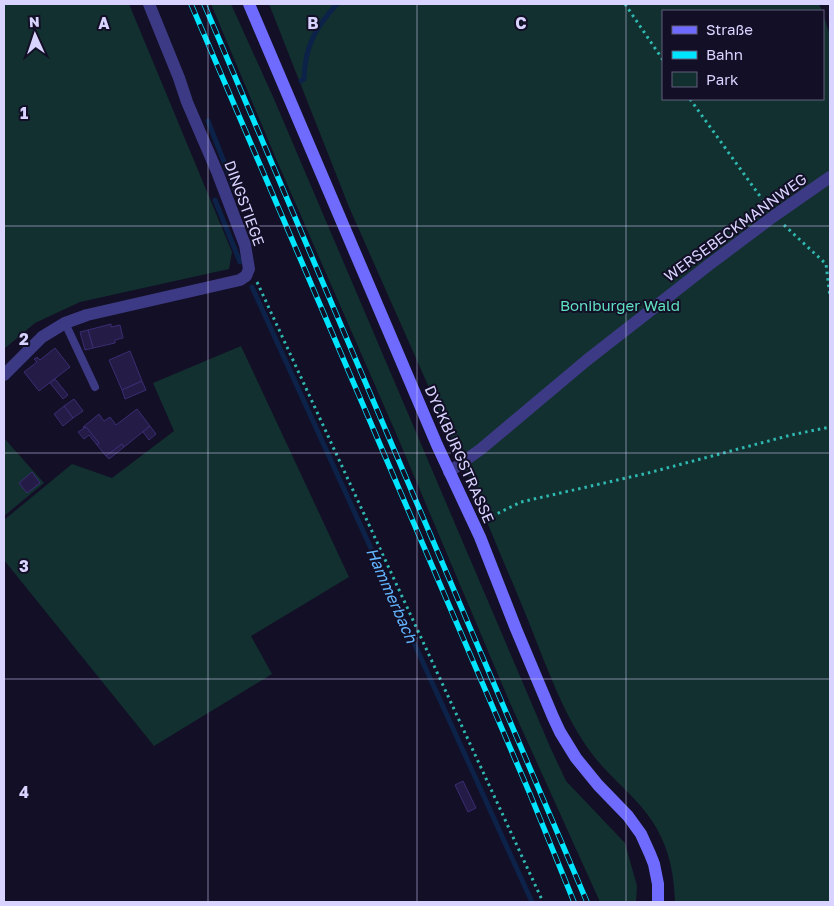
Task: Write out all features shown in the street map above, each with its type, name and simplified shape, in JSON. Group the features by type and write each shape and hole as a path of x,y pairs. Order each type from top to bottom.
{"street":[{"name":"DINGSTIEGE","path":"4,375 42,337 65,323 87,315 240,280 246,276 249,269 245,244 187,102 150,4"},
{"name":"DYCKBURGSTRASSE","path":"249,4 402,365 480,538 560,732 576,758 598,785 628,816 641,834 652,859 656,874 658,902"},
{"name":"WERSEBECKMANNWEG","path":"449,472 481,449 587,360 710,264 830,177"}],"lane":[{"path":"65,323 95,386"}],"path":[{"path":"625,4 662,59"},
{"path":"691,100 774,216 826,264 830,297"},
{"path":"249,269 543,902"},
{"name":"DYCKBURGSTRASSE","path":"490,526 487,518 521,502 648,473 830,426"}],"green space":[{"path":"4,4 129,4 232,252 229,269 80,302 35,323 4,349"},
{"path":"211,4 231,4 274,99 551,749 566,781 625,843 637,886 636,902 600,902 510,703"},
{"name":"Boniburger Wald","path":"269,4 819,4 822,10 662,10 662,100 824,100 824,17 830,35 830,902 675,902 671,864 665,846 652,820 588,749 562,704 477,496 349,207"},
{"path":"241,346 349,577 251,636 272,674 154,746 4,560 4,520 72,464 112,478 174,431 153,383"},
{"path":"4,438 44,483 4,516"}],"building":[{"path":"111,324 111,327 120,325 123,338 115,340 115,343 93,348 88,330"},
{"path":"88,330 93,348 85,350 80,332"},
{"path":"55,348 70,367 39,391 24,372 37,362 34,359 37,357 40,360"},
{"path":"130,351 142,381 122,390 109,360"},
{"path":"55,379 68,395 63,399 50,383"},
{"path":"142,381 146,390 125,399 122,390"},
{"path":"74,399 83,411 73,418 64,406"},
{"path":"64,406 73,418 63,426 54,414"},
{"path":"137,409 150,426 124,447 122,444 106,456 97,445 99,443 86,427 83,427 99,414 104,421 110,417 116,425"},
{"path":"150,426 156,434 149,440 143,432"},
{"path":"86,427 99,443 97,445 89,435 84,439 78,432"},
{"path":"122,444 124,447 109,459 106,456"},
{"path":"32,472 40,483 27,493 19,483"},
{"path":"463,781 476,808 468,812 455,785"}],"waterway":[{"name":"Hammerbach","path":"301,81 304,79 306,57 313,38 323,21 337,4"},
{"name":"Hammerbach","path":"208,121 235,190"},
{"name":"Hammerbach","path":"215,200 240,262"},
{"name":"Hammerbach","path":"252,287 532,902"}],"railway":[{"path":"191,4 530,794 574,902"},
{"path":"204,4 587,902"}]}
